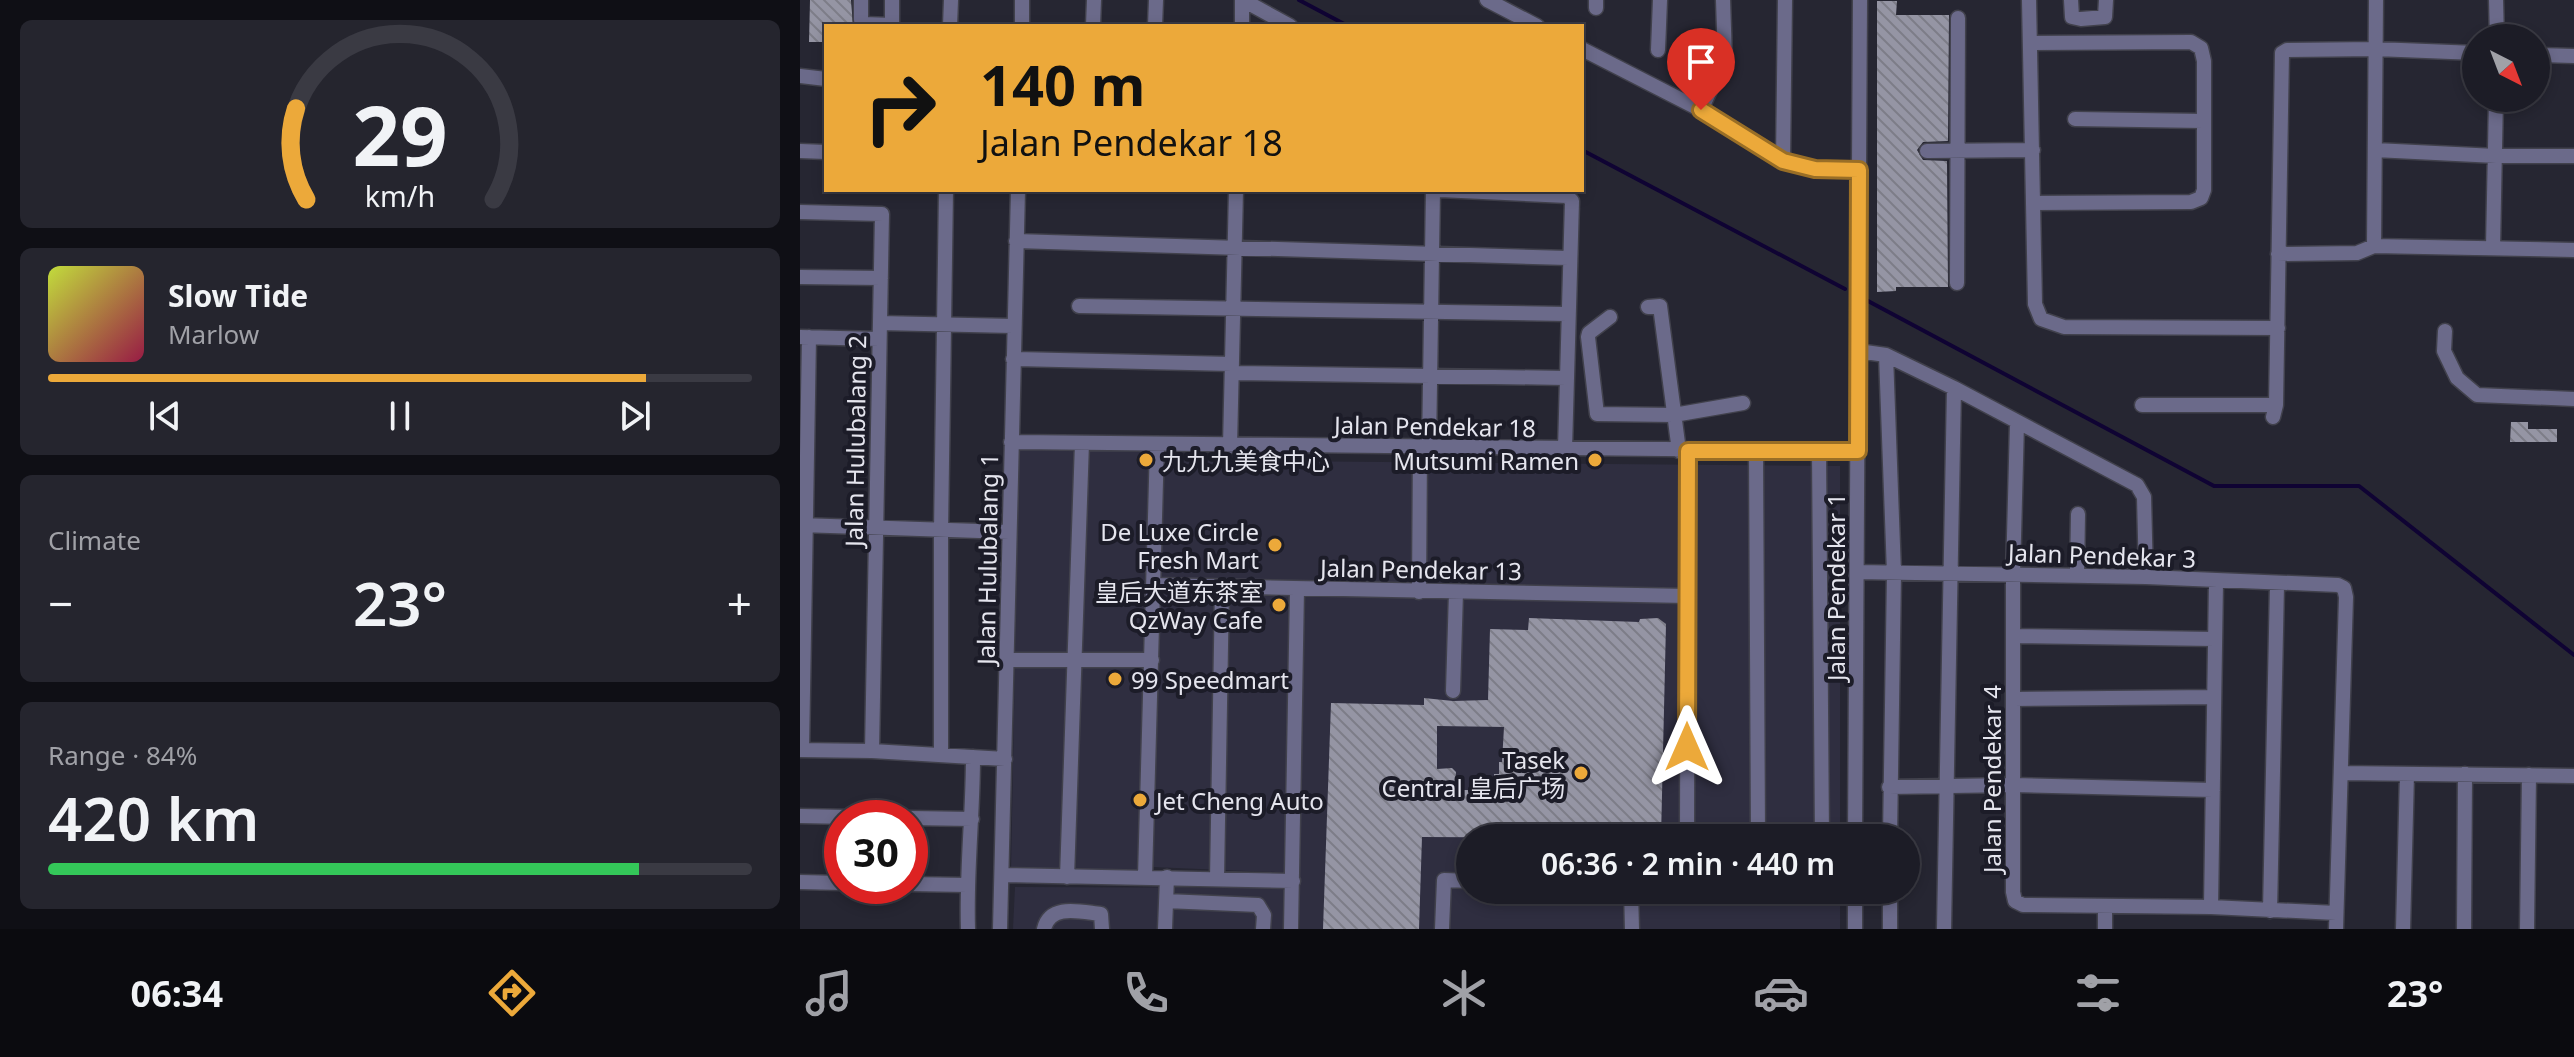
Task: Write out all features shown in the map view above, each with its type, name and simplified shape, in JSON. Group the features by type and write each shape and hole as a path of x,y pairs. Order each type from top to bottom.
{"street":[{"path":"861,0 861,20 864,24"},
{"path":"892,0 892,24"},
{"path":"950,24 951,0"},
{"path":"1022,0 1022,24"},
{"path":"1093,24 1094,0"},
{"path":"1155,24 1156,0"},
{"path":"1242,24 1242,0 1286,24"},
{"path":"1487,0 1533,24"},
{"path":"1658,50 1660,0"},
{"path":"1701,110 1725,58 1723,0"},
{"path":"1783,161 1785,0"},
{"name":"Jalan Pendekar 1","path":"1855,824 1860,0"},
{"path":"2029,0 2035,304 2041,319 2064,327 2278,328"},
{"path":"2071,0 2072,17 2081,19 2105,17 2106,0"},
{"path":"2374,246 2376,0"},
{"path":"2496,0 2497,24"},
{"path":"1957,283 1958,18"},
{"path":"2030,43 2191,42 2201,48 2204,61 2204,190 2201,198 2191,202 2034,203"},
{"path":"2142,405 2275,411 2282,53 2287,50 2376,49 2462,52"},
{"path":"1584,50 1701,110 1783,161 1815,169 1859,170"},
{"path":"2550,55 2574,56"},
{"path":"800,76 824,79"},
{"path":"2493,247 2496,112"},
{"path":"2075,119 2203,121"},
{"path":"1927,151 2033,150"},
{"path":"2375,150 2573,156"},
{"path":"800,151 824,152"},
{"path":"941,755 946,192"},
{"name":"Jalan Hulubalang 1","path":"1000,929 1018,192"},
{"path":"1230,446 1236,192"},
{"path":"1419,592 1430,378 1433,192"},
{"path":"1492,192 1567,196 1572,201 1565,449"},
{"name":"Jalan Hulubalang 2","path":"800,212 882,214 872,751"},
{"path":"1016,241 1568,258"},
{"path":"2278,254 2357,253 2374,246 2574,250"},
{"path":"800,277 881,278"},
{"path":"1079,306 1567,314"},
{"path":"1648,307 1660,306 1674,415 1683,451 1687,596 1687,824"},
{"path":"1610,317 1588,337 1596,413 1674,415 1743,403"},
{"path":"880,323 1013,326"},
{"path":"2445,331 2444,351 2457,378 2477,395 2574,399"},
{"path":"879,339 804,337 801,750 1005,759"},
{"path":"1858,351 1886,355 2137,485 2142,491 2146,577"},
{"path":"1886,355 1894,573 1890,824"},
{"path":"1013,359 1430,378 1566,378"},
{"path":"1944,929 1954,388"},
{"name":"Jalan Pendekar 4","path":"2017,423 2013,574 2015,901 2023,905 2211,907 2336,913"},
{"name":"Jalan Pendekar 18","path":"1011,442 1858,451"},
{"path":"1067,877 1082,443"},
{"path":"1145,877 1157,445"},
{"path":"1756,451 1758,824"},
{"path":"1819,451 1822,824"},
{"path":"2077,576 2078,514"},
{"path":"803,525 1009,532"},
{"name":"Jalan Pendekar 3","path":"1857,572 2146,577 2277,585 2338,585 2344,588 2346,597 2341,773"},
{"path":"2211,907 2216,582"},
{"name":"Jalan Pendekar 13","path":"1155,585 1687,596"},
{"path":"2270,911 2277,585"},
{"path":"1217,879 1222,588"},
{"path":"1291,929 1297,589"},
{"path":"1453,691 1456,592"},
{"path":"2014,636 2214,639"},
{"path":"1008,660 1152,660"},
{"path":"2014,699 2214,697"},
{"path":"968,929 973,757"},
{"path":"2336,929 2341,773 2574,776"},
{"path":"2403,929 2407,774"},
{"path":"2464,929 2465,774"},
{"path":"2527,929 2529,775"},
{"path":"1889,787 2013,785 2213,790"},
{"path":"800,816 824,816"},
{"path":"928,818 972,819"},
{"path":"1002,875 1293,881"},
{"path":"1165,929 1172,901 1167,877"},
{"path":"1442,929 1444,880 1456,880"},
{"path":"800,882 824,883"},
{"path":"928,884 967,885"},
{"path":"1172,901 1196,912 1251,911 1256,917 1255,929"},
{"path":"1172,901 1258,905 1264,915 1263,929"},
{"path":"1631,904 1632,929"},
{"path":"1855,904 1855,929"},
{"path":"1890,904 1890,929"},
{"path":"2105,908 2105,929"},
{"path":"1044,929 1049,916 1059,911 1101,914 1102,929"}],"shaded area":[{"path":"1019,447 1152,450 1140,872 1011,870"},
{"path":"1163,460 1840,466 1840,824 1456,824 1456,904 1840,904 1840,929 1300,929 1299,873 1152,867"},
{"path":"1015,887 1287,888 1286,929 1013,929"}],"building":[{"path":"810,0 851,0 853,24 824,24 824,42 809,42"},
{"path":"1877,1 1897,1 1896,15 1949,15 1948,141 1923,142 1917,150 1923,160 1947,161 1948,287 1896,287 1896,291 1877,292"},
{"path":"2511,422 2528,422 2528,429 2557,429 2557,442 2510,442"},
{"name":"Tasek Central 皇后广场","path":"1529,618 1639,622 1640,619 1658,618 1666,624 1661,824 1456,824 1456,837 1422,837 1419,929 1323,929 1331,703 1424,705 1424,698 1488,700 1490,629 1528,630","holes":["1437,726 1504,727 1502,762 1499,762 1499,774 1494,774 1494,790 1464,790 1464,784 1455,784 1456,772 1452,768 1437,769"]}],"waterway":[{"path":"1299,0 1344,24"},
{"path":"1584,151 1845,289"},
{"path":"1868,301 2214,486 2359,486 2574,655"}],"place":[{"name":"九九九美食中心","path":"1146,460"},
{"name":"Mutsumi Ramen","path":"1595,460"},
{"name":"De Luxe Circle Fresh Mart","path":"1275,545"},
{"name":"皇后大道东茶室 QzWay Cafe","path":"1279,605"},
{"name":"99 Speedmart","path":"1115,679"},
{"name":"Tasek Central 皇后广场","path":"1581,773"},
{"name":"Jet Cheng Auto","path":"1140,800"}],"route":[{"path":"1687,747 1688,451 1858,451 1859,170 1815,169 1783,161 1701,110"}]}
